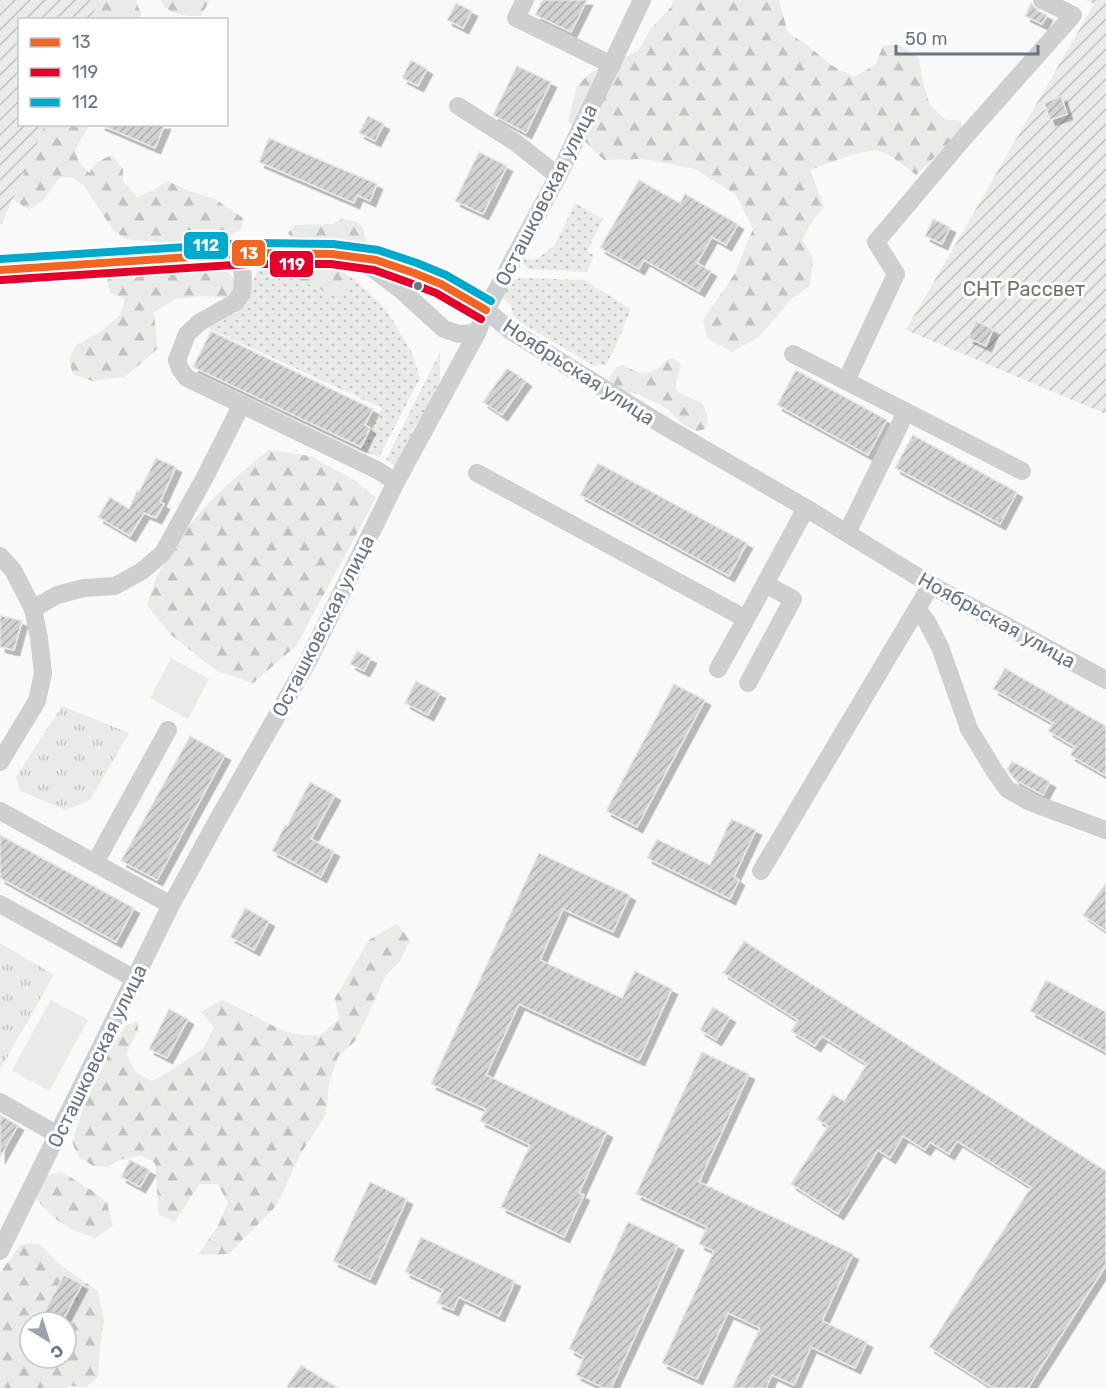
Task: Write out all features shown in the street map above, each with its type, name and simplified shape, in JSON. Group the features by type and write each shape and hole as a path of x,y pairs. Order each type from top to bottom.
{"street":[{"path":"525,0 516,18 612,65"},
{"name":"Осташковская улица","path":"0,1251 171,905 308,661 396,482 477,333 486,310 558,176 642,0"},
{"path":"846,381 896,274 876,242 962,140 1073,15 1042,0"},
{"path":"458,106 514,142 558,176"},
{"name":"Ноябрьская улица","path":"0,270 249,253 332,254 358,257 376,260 414,273 441,284 486,310 511,331 666,427 806,508 931,585 1106,680"},
{"path":"235,254 241,263 242,292 236,302 200,322 187,334 177,360 180,369 187,378 377,470 396,482"},
{"path":"358,257 377,270 444,329 459,334 477,333"},
{"path":"793,354 1022,471"},
{"path":"33,609 57,595 84,588 115,586 142,571 163,553 206,477 242,404"},
{"path":"847,533 906,412"},
{"path":"477,473 746,618"},
{"path":"718,669 806,508"},
{"path":"0,556 13,570 33,609 43,673 37,701 0,762"},
{"path":"748,683 793,599 765,584"},
{"path":"761,871 931,585"},
{"path":"917,609 927,622 940,647 969,729 1007,789 1030,802 1106,830"},
{"path":"95,863 168,730"},
{"path":"0,811 171,905"},
{"path":"0,904 135,979"},
{"path":"0,1102 58,1135"}],"green space":[{"path":"0,0 136,0 140,18 18,18 18,126 88,126 75,150 79,162 89,173 97,162 112,155 123,169 123,181 137,197 167,181 215,199 243,218 241,230 220,239 170,243 126,239 113,230 84,186 72,177 59,178 43,201 29,210 8,196 0,184"},
{"path":"0,0 99,0 91,18 18,18 18,126 45,126 0,224"},
{"path":"161,0 208,0 209,2 201,16 189,16 173,12"},
{"path":"673,0 779,0 788,33 831,65 854,77 875,65 883,46 898,44 919,58 923,83 930,105 945,119 961,121 961,132 916,175 889,156 873,150 810,170 824,207 813,220 802,240 813,258 810,286 792,298 760,336 732,352 707,338 703,320 734,275 753,229 736,195 695,169 644,159 604,160 568,121 577,86 590,73 638,51 650,30 671,7"},
{"name":"СНТ Рассвет","path":"1086,0 1106,0 1106,414 906,330 1094,4"},
{"path":"575,203 603,219 587,251 594,255 587,272 529,269 523,264 524,259 537,259 555,245"},
{"path":"342,219 360,224 366,241 361,246 339,242 296,242 288,233 295,225 333,224"},
{"path":"276,261 327,264 354,279 387,311 412,353 420,378 379,457 361,450 382,408 208,328 238,312 246,301 248,289 257,272 265,265"},
{"path":"304,262 332,267 342,274 348,287 342,295 330,295 317,287 300,282 290,275 289,268 291,263"},
{"path":"169,266 218,266 231,275 239,285 232,298 204,296 176,299 154,312 157,349 125,377 92,381 73,374 69,360 76,345 99,333 121,314 125,298 110,293 107,280 114,274"},
{"path":"523,278 584,280 631,309 605,365 594,366 520,322 512,314 511,305 502,297 511,281"},
{"path":"440,352 440,379 436,395 414,428 398,467 386,460"},
{"path":"674,358 681,365 676,390 702,403 707,416 705,429 697,431 685,426 666,408 635,393 622,391 612,384 609,377 616,367 623,365 636,371 649,373"},
{"path":"269,450 310,456 356,481 376,498 296,646 253,683 217,671 170,634 147,605 166,559 191,524 235,477"},
{"path":"171,658 209,679 188,719 150,698"},
{"path":"62,706 129,733 90,800 66,810 20,791 16,777"},
{"path":"397,924 410,940 400,961 386,975 356,1040 338,1057 329,1083 326,1114 300,1155 276,1206 229,1254 198,1255 218,1226 228,1203 218,1184 199,1184 175,1222 159,1215 155,1163 141,1155 119,1160 108,1167 93,1166 79,1157 72,1142 84,1106 112,1046 126,1025 138,1021 138,1030 126,1054 135,1072 152,1081 203,1049 214,1027 201,1012 222,1000 290,1033 319,1036 339,1019 335,998 369,940"},
{"path":"0,943 54,975 1,1068 0,1067"},
{"path":"51,1000 88,1020 49,1091 12,1070"},
{"path":"62,1172 96,1193 107,1203 113,1225 96,1238 63,1224 37,1199 40,1186 47,1175"},
{"path":"21,1244 40,1244 60,1265 98,1291 104,1321 98,1377 86,1387 0,1388 0,1273"}],"building":[{"path":"543,0 587,0 571,32 535,15"},
{"path":"456,3 472,11 463,28 447,20"},
{"path":"1031,3 1037,10 1047,15 1042,24 1025,16"},
{"path":"411,60 427,69 418,86 402,78"},
{"path":"517,66 551,82 526,133 493,115"},
{"path":"1061,96 1067,114 1050,120 1044,103"},
{"path":"368,116 384,124 375,141 359,133"},
{"path":"104,126 164,126 155,148"},
{"path":"269,138 377,184 370,201 357,195 354,203 259,162"},
{"path":"479,152 507,166 483,214 455,201"},
{"path":"639,180 680,203 685,194 738,224 726,245 712,237 697,263 711,271 699,291 644,260 639,269 600,248"},
{"path":"933,219 950,227 942,244 925,236"},
{"path":"976,321 993,329 986,346 968,338"},
{"path":"211,331 373,409 365,425 370,428 361,447 193,367"},
{"path":"507,368 526,381 502,415 483,402"},
{"path":"796,370 887,420 868,455 777,405"},
{"path":"913,435 1017,492 1000,524 895,468"},
{"path":"156,458 176,467 160,502 164,504 156,518 144,513 130,536 98,517 110,497 129,509"},
{"path":"598,463 747,543 729,576 580,495"},
{"path":"0,615 22,621 14,650 0,647"},
{"path":"357,651 371,658 364,671 350,664"},
{"path":"1005,668 1106,726 1106,776 1070,755 1075,747 1048,731 1053,723 993,689"},
{"path":"416,681 440,693 428,715 405,703"},
{"path":"674,684 705,700 637,827 606,811"},
{"path":"190,736 225,755 157,880 121,861"},
{"path":"1012,761 1050,782 1043,795 1015,780 1007,769"},
{"path":"310,782 335,795 311,839 334,851 321,877 272,851"},
{"path":"731,819 756,830 734,877 739,880 730,899 647,858 657,839 710,865"},
{"path":"0,835 134,908 116,942 0,878"},
{"path":"539,853 630,895 613,932 563,909 540,960 622,998 635,971 672,989 639,1060 519,1004 486,1075 607,1132 579,1193 584,1195 564,1237 501,1207 530,1145 480,1121 486,1109 431,1084"},
{"path":"1106,883 1106,931 1083,915"},
{"path":"245,908 269,921 254,950 230,937"},
{"path":"744,941 1106,1171 1106,1265 1028,1388 993,1388 929,1347 1031,1187 957,1141 949,1154 930,1142 925,1150 903,1136 890,1158 878,1150 838,1214 791,1184 828,1126 817,1119 833,1094 844,1101 867,1064 822,1036 815,1046 791,1031 798,1020 723,973"},
{"path":"1046,980 1106,1012 1106,1052 1030,1011"},
{"path":"713,1007 730,1017 716,1040 700,1030"},
{"path":"169,1009 188,1019 167,1058 149,1049"},
{"path":"702,1052 749,1074 699,1182 853,1254 822,1321 867,1342 855,1368 811,1347 794,1385 772,1375 766,1388 732,1388 760,1328 728,1313 697,1379 662,1363 714,1251 699,1244 707,1227 636,1194"},
{"path":"0,1115 18,1125 0,1157"},
{"path":"130,1160 150,1170 140,1187 121,1177"},
{"path":"370,1182 407,1199 370,1279 333,1261"},
{"path":"628,1222 678,1245 611,1388 604,1388 576,1375 584,1357 569,1349"},
{"path":"421,1237 515,1281 499,1316 459,1297 453,1310 437,1303 443,1290 405,1272"},
{"path":"64,1275 82,1284 68,1310 45,1310"},
{"path":"301,1365 338,1388 286,1388"}],"transit line":[{"name":"112","path":"0,259 248,243 333,244 378,250 417,263 446,275 491,301"},
{"name":"13","path":"0,270 249,253 332,254 376,260 414,273 441,284 486,310"},
{"name":"119","path":"1,280 249,264 331,264 374,270 410,283 436,293 481,319"}]}
